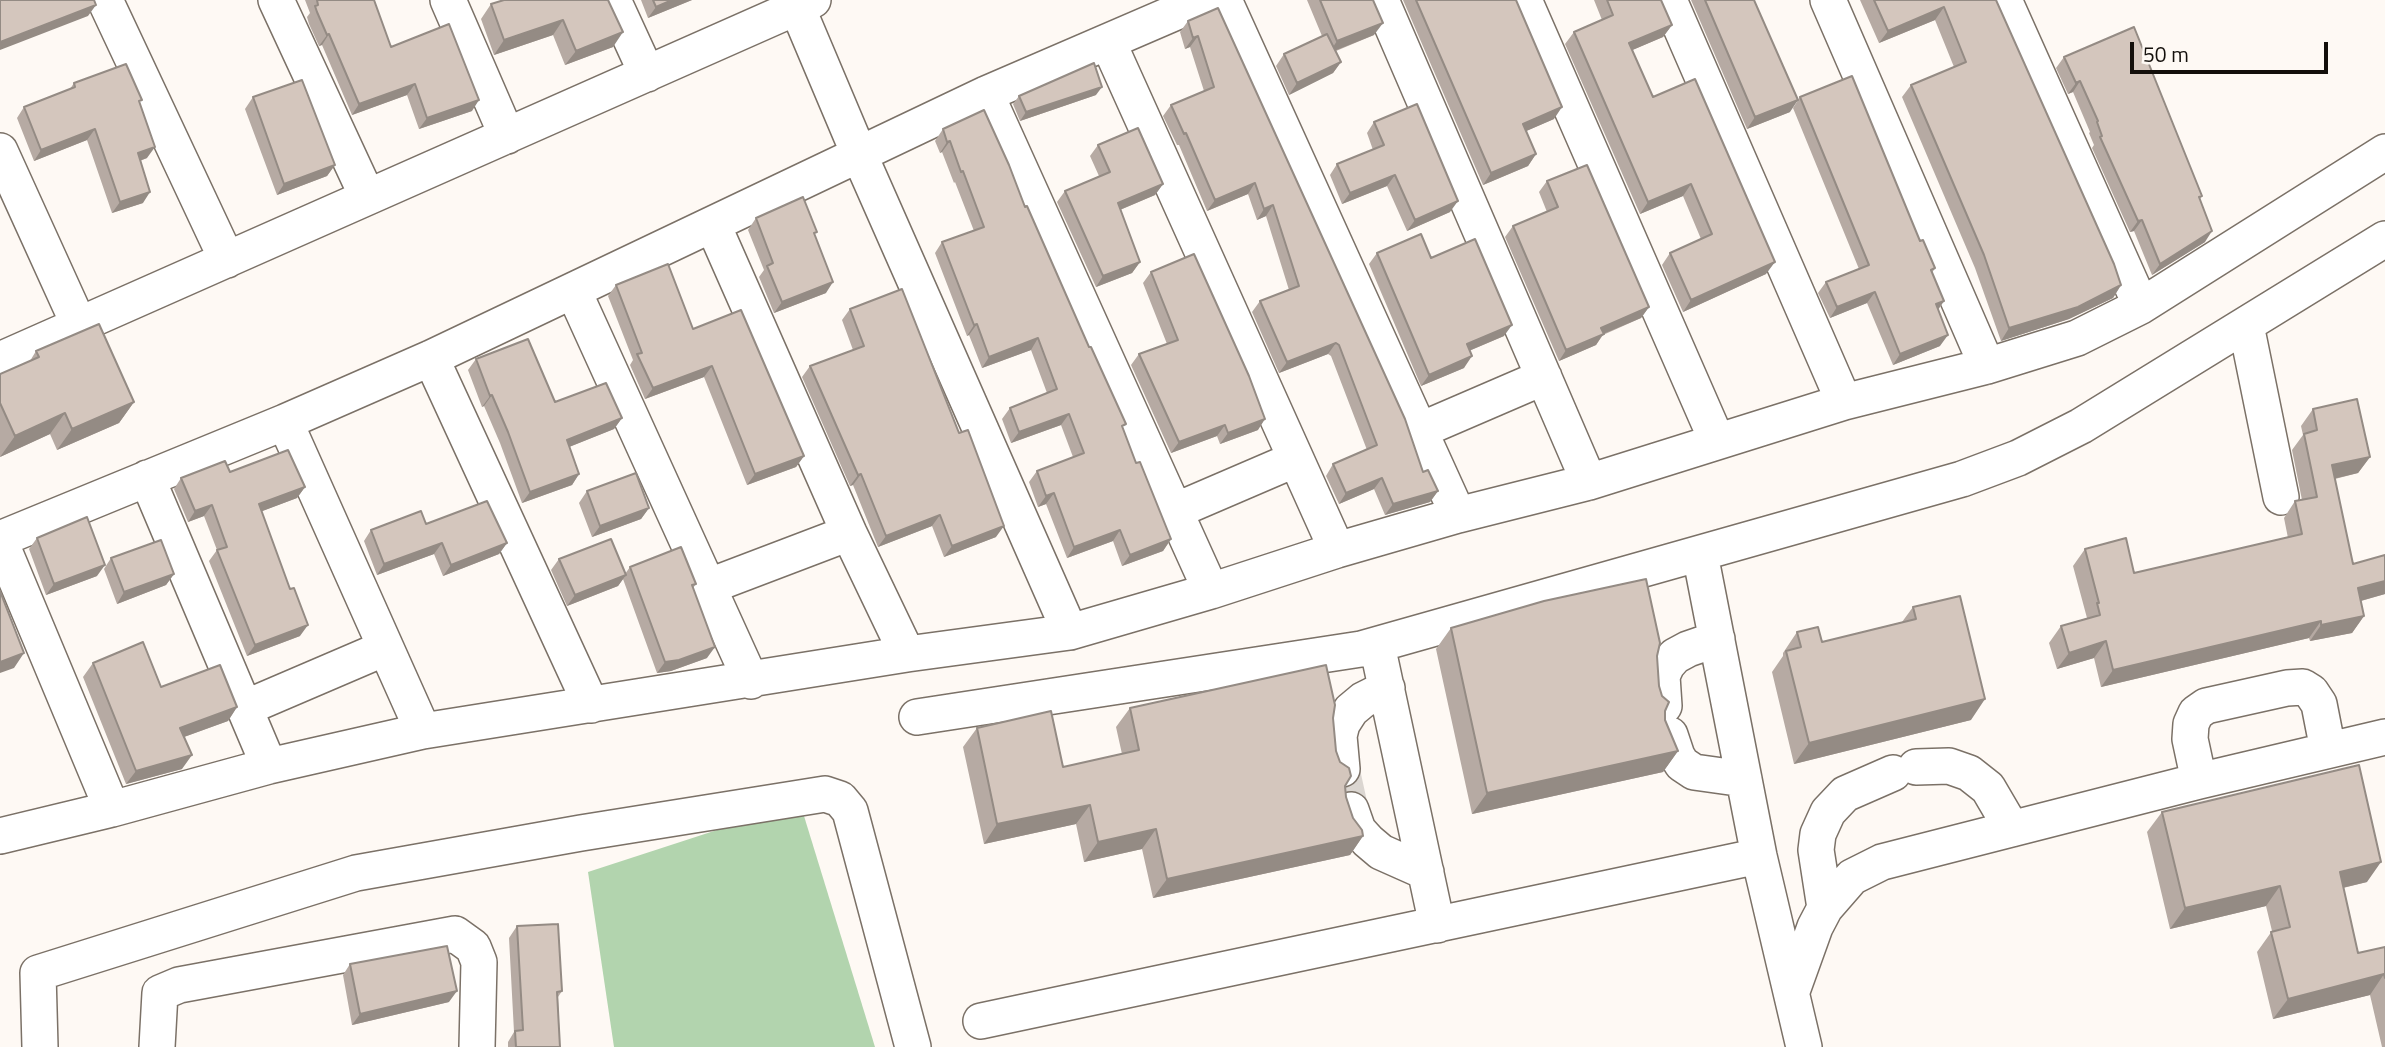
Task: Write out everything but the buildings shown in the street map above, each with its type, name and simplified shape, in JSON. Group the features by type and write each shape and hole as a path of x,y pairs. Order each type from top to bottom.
{"street":[{"path":"105,0 227,260"},
{"path":"276,0 367,196"},
{"path":"448,0 507,136"},
{"path":"613,0 647,74"},
{"path":"112,809 0,540 285,422 431,358 986,94 1204,0"},
{"path":"1224,0 1458,515"},
{"path":"1381,0 1589,482"},
{"path":"1524,0 1717,441"},
{"path":"1669,0 1844,402"},
{"path":"1828,0 1987,366"},
{"path":"2004,0 2141,306"},
{"path":"0,360 647,74 801,2 859,154 1070,632"},
{"path":"1108,42 1337,550"},
{"path":"986,94 1211,591"},
{"path":"0,151 79,324"},
{"path":"0,836 269,766 423,731 751,681 907,654 1070,632 1211,591 1337,550 1458,515 1589,482 1844,402 1987,366 2077,338 2141,306 2385,152"},
{"path":"713,225 849,533 907,654"},
{"path":"917,717 1315,657 1377,645 1962,479 2018,458 2081,426 2385,239"},
{"path":"574,292 751,681"},
{"path":"2246,325 2281,497"},
{"path":"431,358 591,705"},
{"path":"1421,430 1544,377"},
{"path":"285,422 423,731"},
{"path":"1175,511 1296,459"},
{"path":"147,478 269,766"},
{"path":"707,587 849,533"},
{"path":"1700,554 1759,856 1804,1047"},
{"path":"1717,639 1688,649 1675,656 1667,665 1662,676 1667,721 1682,764 1694,772 1744,779"},
{"path":"1377,645 1437,925"},
{"path":"245,708 386,648"},
{"path":"2199,781 2190,739 2191,724 2196,713 2206,706 2303,687 2311,692 2319,704 2328,750"},
{"path":"1342,768 1339,736 1342,724 1351,710 1363,700 1387,688"},
{"path":"1792,991 1815,927 1825,908 1853,877 1882,862 2199,781 2385,738"},
{"path":"1825,908 1816,850 1818,834 1828,812 1844,794 1904,770 1949,766 1969,773 1987,788 2012,829"},
{"path":"40,1047 38,973 356,873 825,794 840,799 850,811 912,1047"},
{"path":"1351,810 1358,830 1381,852 1426,872"},
{"path":"981,1021 1759,856"},
{"path":"157,1047 160,993 179,985 455,934 473,947 479,962 477,1047"}],"green space":[{"path":"800,803 875,1047 614,1047 588,872"}],"tunnel":[{"path":"1342,769 1351,810"}]}
